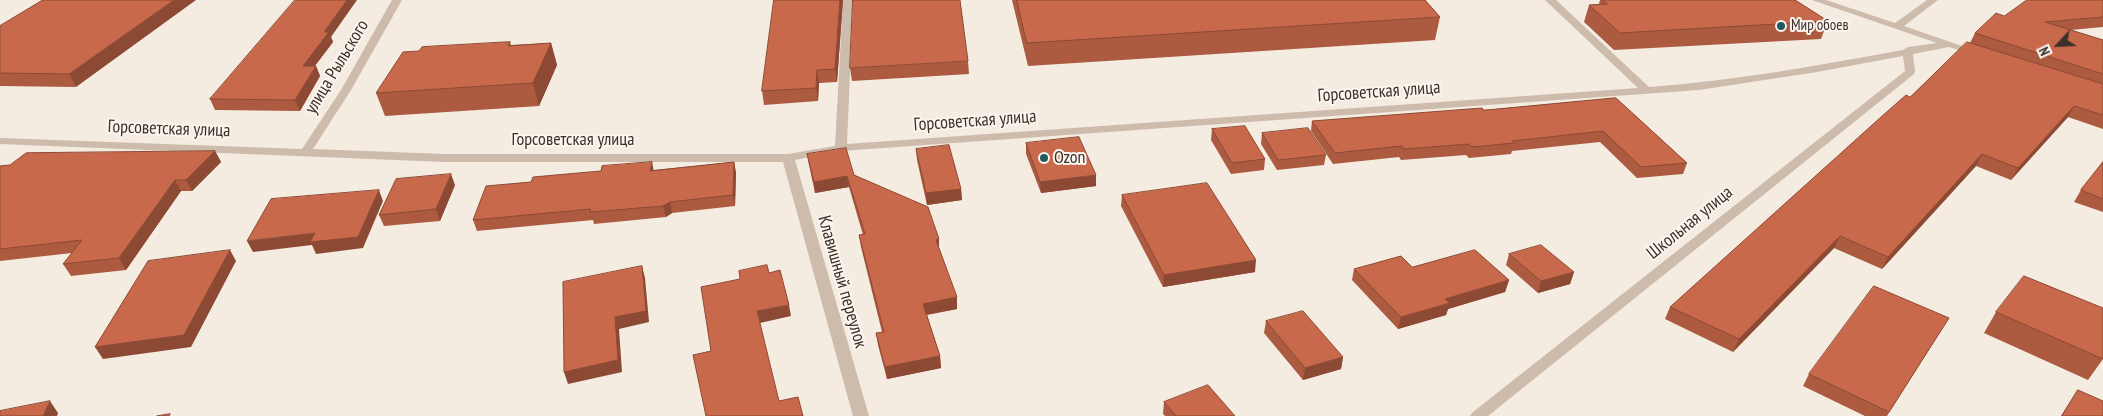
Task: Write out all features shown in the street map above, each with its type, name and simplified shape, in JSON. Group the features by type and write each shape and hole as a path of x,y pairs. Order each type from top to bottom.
{"street":[{"name":"улица Рыльского","path":"306,152 346,90 397,0"},
{"path":"841,148 848,0"},
{"path":"1550,0 1647,91"},
{"path":"1818,0 1986,56"},
{"path":"1897,26 1933,0"},
{"name":"Горсоветская улица","path":"0,141 445,158 788,158 841,148 1699,87 1817,69 1908,50 1949,44"},
{"name":"Школьная улица","path":"1478,416 1910,72 1908,50"},
{"name":"Клавишный переулок","path":"788,158 861,416"}],"building":[{"path":"43,0 174,0 69,74 0,73 0,26"},
{"path":"295,0 347,0 324,32 329,32 303,66 316,66 295,100 210,99"},
{"path":"774,0 840,0 835,69 817,70 816,88 762,91"},
{"path":"853,0 960,0 968,61 850,68"},
{"path":"1017,0 1425,0 1440,17 1027,43"},
{"path":"1603,0 1795,0 1828,21 1620,33 1589,5 1607,4"},
{"path":"2027,0 2103,0 2103,17 2045,22 2103,40 2103,74 1975,33 1996,13 2004,16"},
{"path":"510,42 508,46 551,43 533,83 376,93 403,52 419,51 422,47"},
{"path":"1967,42 2103,84 2103,115 2074,106 2018,168 1982,154 1888,257 1840,236 1739,339 1670,307 1906,95 1910,97"},
{"path":"1616,98 1687,163 1641,167 1603,131 1472,147 1469,144 1404,149 1402,146 1335,153 1312,121 1482,108 1484,110"},
{"path":"1245,126 1265,159 1232,163 1212,129"},
{"path":"1308,128 1326,155 1278,160 1262,133"},
{"path":"1079,137 1096,175 1040,182 1026,143"},
{"path":"949,145 961,189 926,193 916,149"},
{"path":"846,148 854,175 928,207 939,239 936,240 957,297 923,304 940,356 885,367 876,333 884,332 859,235 865,234 847,176 814,182 807,154"},
{"path":"215,151 186,180 175,180 119,258 63,264 82,240 0,249 0,166 10,165 26,153"},
{"path":"652,162 650,171 734,162 733,195 670,202 663,206 590,212 591,209 473,220 486,186 531,182 533,177 601,171 602,166"},
{"path":"2103,162 2103,199 2081,190"},
{"path":"451,174 436,209 379,215 396,179"},
{"path":"1207,183 1256,260 1164,275 1122,195"},
{"path":"379,190 358,237 310,242 315,233 247,241 271,199"},
{"path":"1541,245 1574,272 1541,281 1509,254"},
{"path":"230,250 184,335 95,347 148,261"},
{"path":"1475,250 1509,280 1445,299 1450,303 1401,317 1354,269 1401,256 1412,267"},
{"path":"767,265 769,273 780,270 789,305 757,311 779,401 798,397 803,416 706,416 693,355 711,351 701,287 740,279 739,271"},
{"path":"642,266 646,311 615,317 618,360 564,372 563,282"},
{"path":"2024,276 2103,308 2103,359 1996,312"},
{"path":"1874,286 1949,318 1889,412 1809,374"},
{"path":"1303,311 1343,357 1305,368 1266,321"},
{"path":"1208,385 1235,416 1176,416 1164,402"},
{"path":"2078,390 2103,401 2103,416 2062,416"},
{"path":"50,401 43,416 0,416 0,411"}],"place":[{"name":"Мир обоев","path":"1781,26"},
{"name":"Ozon","path":"1044,158"}]}
